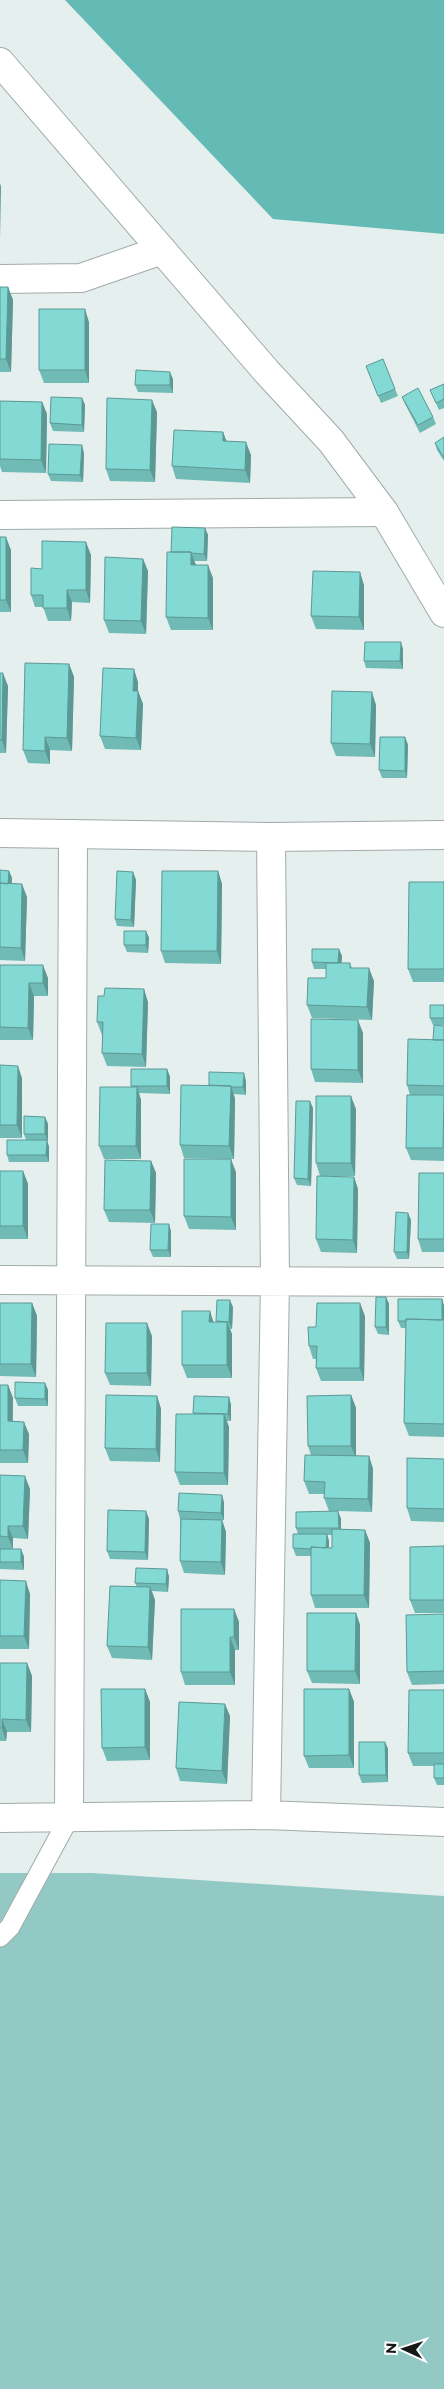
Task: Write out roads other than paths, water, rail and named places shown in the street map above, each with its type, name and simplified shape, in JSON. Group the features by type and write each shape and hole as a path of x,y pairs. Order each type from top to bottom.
{"street":[{"path":"0,62 267,372 331,441 384,512 444,613"},
{"path":"0,278 81,278 162,250"},
{"path":"0,515 384,512"},
{"path":"0,833 271,837 444,835"},
{"path":"69,1818 73,834"},
{"path":"266,1815 275,1281 271,837"},
{"path":"0,1280 444,1282"},
{"path":"0,1818 266,1815 444,1822"}],"lane":[{"path":"0,1937 10,1927 69,1818"}]}
